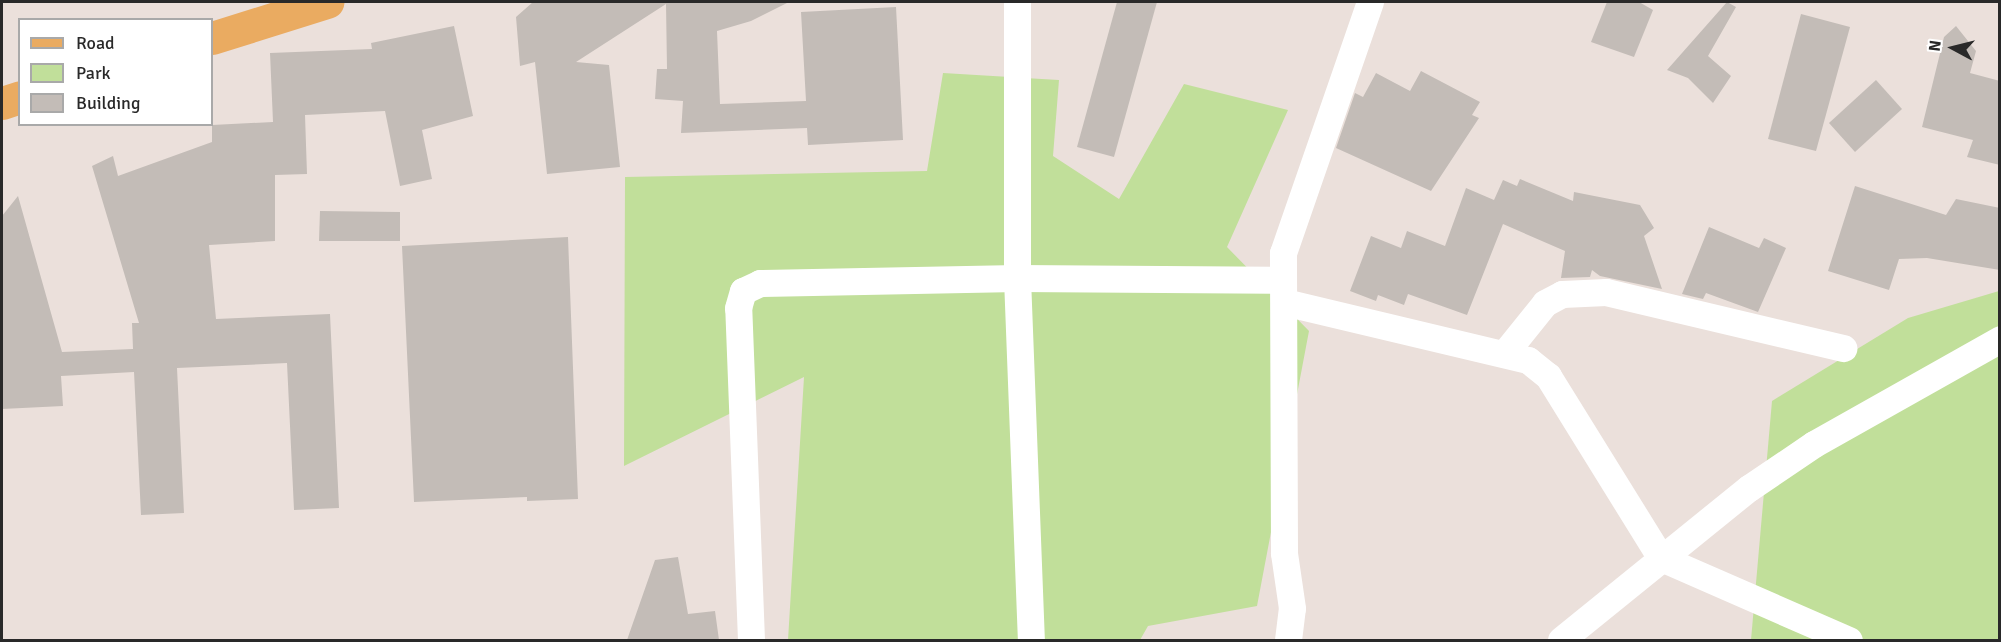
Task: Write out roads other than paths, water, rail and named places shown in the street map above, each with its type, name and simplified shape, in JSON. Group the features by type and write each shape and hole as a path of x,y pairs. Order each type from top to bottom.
{"main road":[{"path":"213,38 327,2"},
{"path":"2,103 18,99"}],"street":[{"path":"1017,2 1017,278 1031,640"},
{"path":"1288,640 1292,608 1284,553 1283,253 1370,2"},
{"path":"751,640 738,308 743,291 760,283 1017,278 1283,291 1528,360 1548,376 1661,558 1849,640"},
{"path":"1504,354 1545,303 1562,294 1606,292 1843,348"},
{"path":"1561,640 1661,558 1814,444 2000,339"}]}
